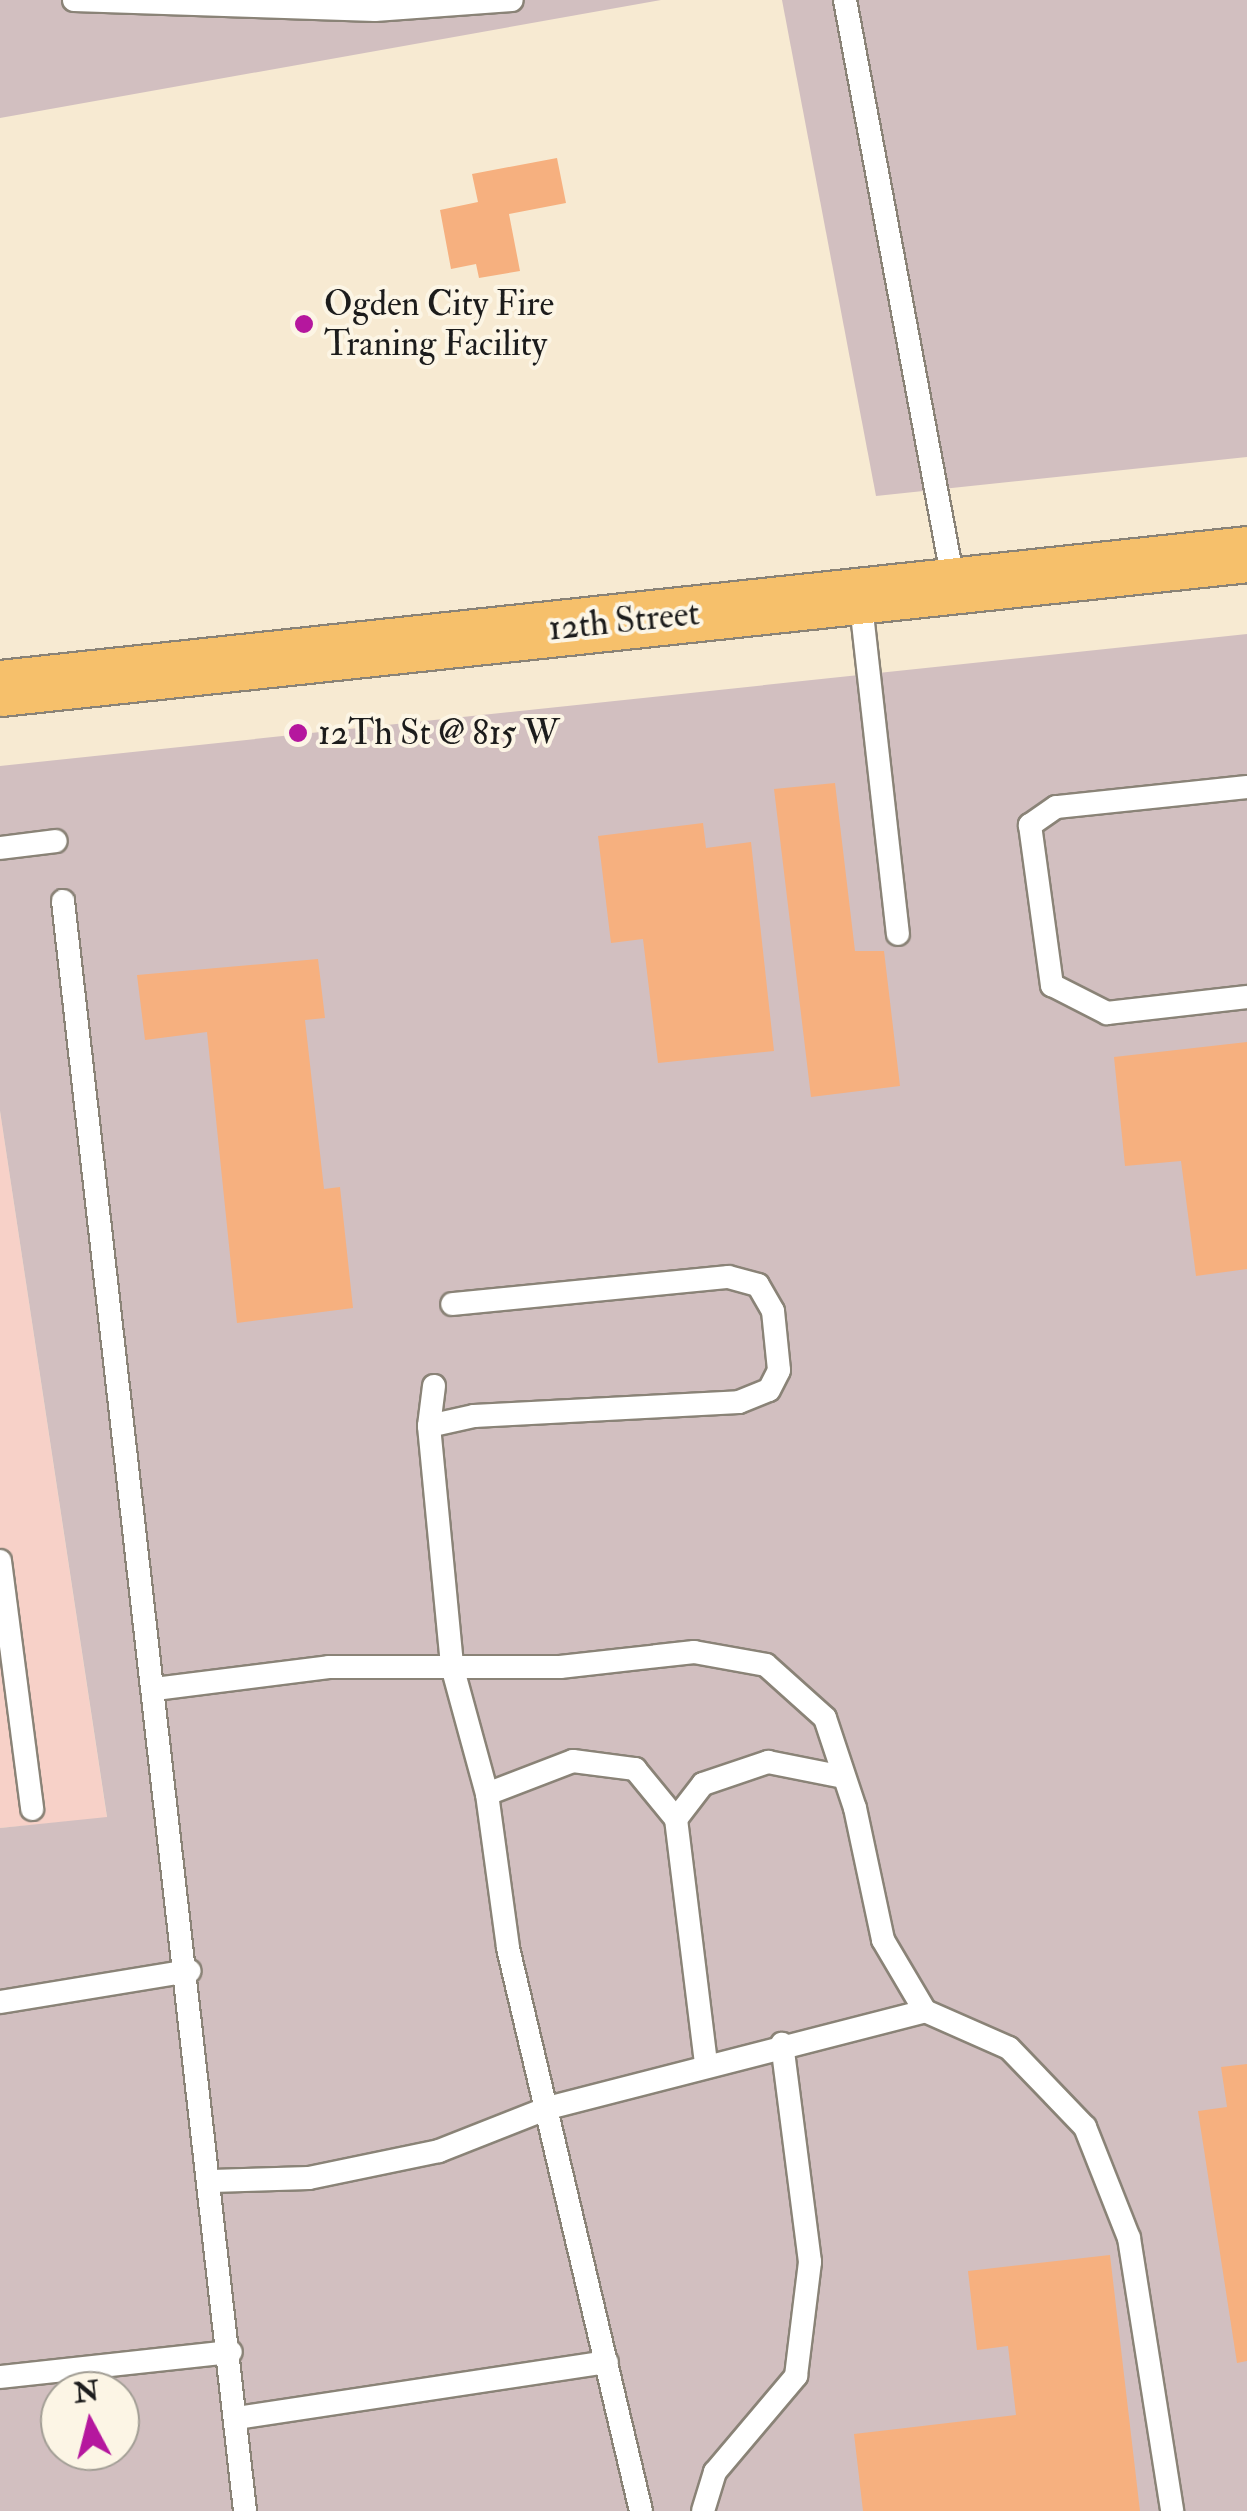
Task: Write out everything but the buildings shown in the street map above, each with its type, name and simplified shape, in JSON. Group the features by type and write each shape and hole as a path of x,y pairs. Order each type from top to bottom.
{"main road":[{"name":"12th Street","path":"0,688 1247,554"}],"lane":[{"path":"74,0 375,10 512,0"},
{"path":"845,0 954,586"},
{"path":"860,596 898,934"},
{"path":"1247,787 1056,807 1030,825 1052,985 1107,1013 1247,998"},
{"path":"0,848 56,841"},
{"path":"63,902 189,1971 245,2511"},
{"path":"429,1426 474,1416 739,1402 769,1390 779,1370 773,1310 758,1286 728,1277 452,1304"},
{"path":"434,1386 429,1426 452,1666 488,1794 508,1948 641,2511"},
{"path":"0,1561 32,1809"},
{"path":"155,1689 329,1666 560,1667 694,1652 766,1664 825,1718 844,1777 883,1940 925,2011 1009,2048 1085,2127 1129,2238 1172,2511"},
{"path":"488,1794 573,1761 634,1768 676,1818 706,2065"},
{"path":"676,1818 703,1784 768,1762 844,1777"},
{"path":"0,2002 189,1971"},
{"path":"212,2182 309,2178 439,2152 548,2108 782,2044 925,2011"},
{"path":"703,2511 715,2472 796,2376 810,2262 782,2044"},
{"path":"0,2377 230,2352"},
{"path":"236,2418 607,2362"}],"shaded area":[{"path":"0,0 661,0 0,118"},
{"path":"782,0 1247,0 1247,457 876,496"},
{"path":"1247,634 1247,2511 0,2511 0,1828 107,1817 0,1111 0,766"},
{"path":"0,1111 107,1818 0,1828"}],"place":[{"name":"Ogden City Fire Traning Facility","path":"304,324"},
{"name":"12Th St @ 815 W","path":"298,733"}]}
